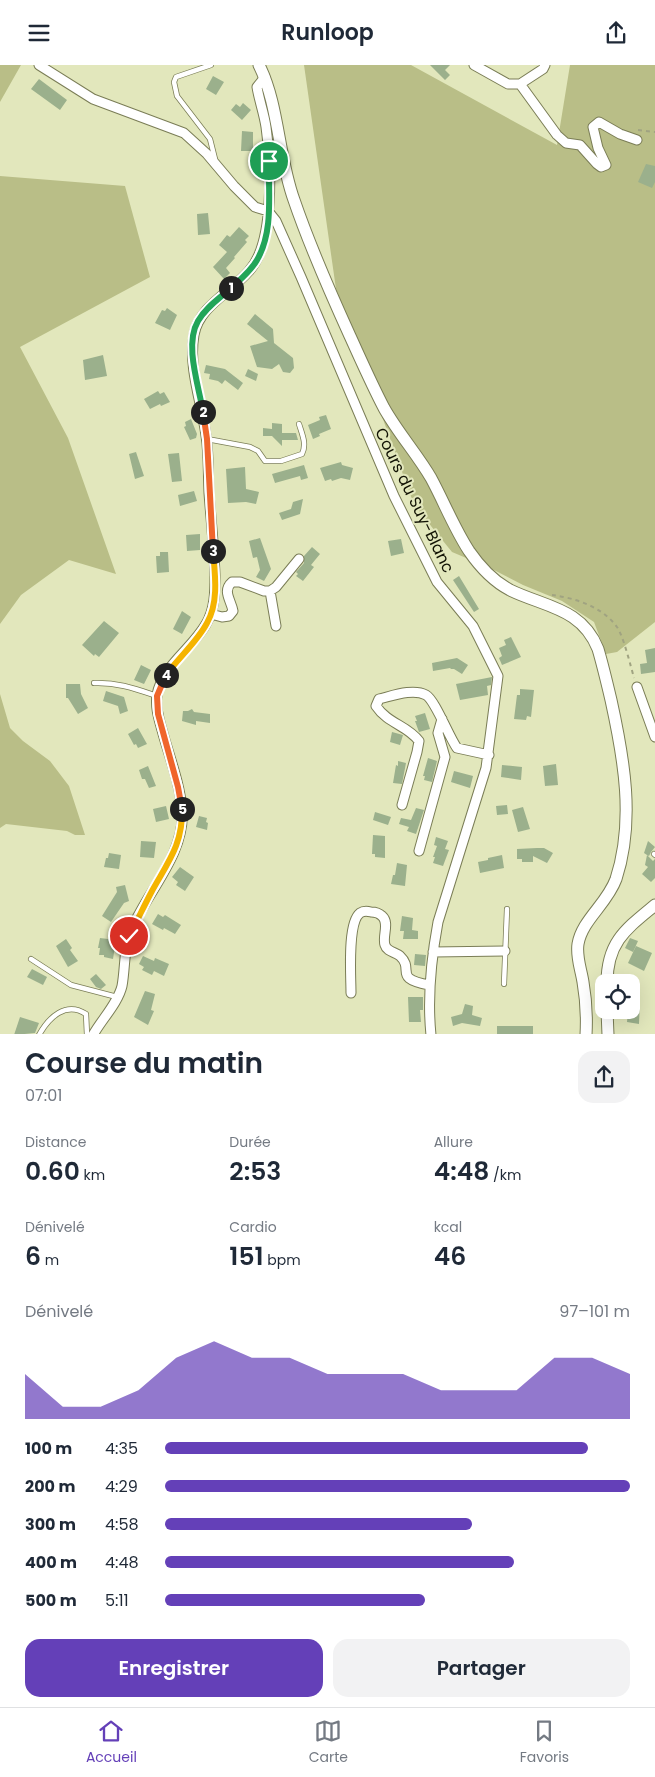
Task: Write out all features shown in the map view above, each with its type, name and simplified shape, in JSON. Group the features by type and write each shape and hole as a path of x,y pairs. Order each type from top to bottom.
{"main road":[{"path":"259,65 265,77 283,166 296,209 328,286 385,409 430,476 459,534 479,564 490,575 510,589 561,610 576,619 587,629 598,649 623,757 626,781 626,814 622,853 616,879 604,903 585,927 578,943 578,957 586,1000 586,1034"},
{"path":"607,974 608,959 616,943 629,927 655,905"},
{"path":"607,1019 608,1034"}],"street":[{"path":"40,65 93,99 184,133 255,207 268,211"},
{"path":"474,65 508,84 520,84 545,65"},
{"path":"94,1034 121,989 129,936 175,850 182,831 182,810 178,787 158,714 157,696 163,678 200,635 211,613 214,600 215,575 207,439 202,406 194,377 192,352 197,322 208,308 251,269 264,246 268,225 269,161 266,128 257,87 265,77"},
{"path":"520,84 557,135 566,143 580,145 597,165 601,167 606,165 598,148 593,127 598,122 620,134 637,140"},
{"name":"Cours du Suy-Blanc","path":"268,211 276,221 301,277 394,497 437,582 473,626 498,676 489,755 481,787 438,922 429,985 428,1001 431,1034"},
{"path":"211,613 222,617 229,616 233,611 227,593 228,587 232,582 240,582 264,591 270,591 276,587 299,559"},
{"path":"270,591 276,626"},
{"path":"637,687 655,737"},
{"path":"402,805 419,741 414,734 383,715 376,706 379,699 404,693 427,695 457,748 489,755"},
{"path":"419,851 445,757 438,733 442,719"},
{"path":"352,993 351,936 357,917 360,913 366,911 382,916 386,922 384,943 387,949 400,956 408,979 414,983 429,985"},
{"path":"433,952 505,951"}],"lane":[{"path":"211,65 176,77 174,87 177,96 186,109 210,139 217,166"},
{"path":"207,439 250,447 258,451 265,461 281,461 302,453 305,448 299,424"},
{"path":"94,683 109,682 157,696"},
{"path":"504,984 507,909"},
{"path":"31,959 71,985 117,997"},
{"path":"40,1034 54,1015 69,1009 79,1009 86,1014 88,1034"}],"green space":[{"path":"0,65 21,65 0,102"},
{"path":"304,65 411,65 557,145 570,65 655,65 655,622 617,652 606,654 594,622 562,601 452,552 414,505 336,289"},
{"path":"0,176 125,186 150,277 20,347 68,438 116,574 69,560 21,595 0,624"},
{"path":"0,694 10,728 23,741 50,761 69,786 85,835 6,824 0,828"}],"building":[{"path":"430,65 450,65 445,70 450,75 445,80"},
{"path":"213,76 224,82 216,95 206,89"},
{"path":"39,79 67,100 60,110 31,89"},
{"path":"243,103 251,110 242,120 231,110 236,104 240,107"},
{"path":"242,131 253,132 253,151 241,151"},
{"path":"646,164 655,166 655,182 652,188 638,182"},
{"path":"208,213 210,234 198,235 197,214"},
{"path":"239,227 249,236 245,240 247,242 226,268 230,273 224,279 213,267 227,252 219,245 227,235 230,237"},
{"path":"167,308 177,315 170,330 155,323 162,310 165,311"},
{"path":"255,314 273,329 274,343 293,358 294,368 290,373 283,372 279,364 272,369 257,367 250,346 268,341 247,324"},
{"path":"103,355 107,376 85,380 83,360"},
{"path":"206,365 225,369 243,383 238,390 225,380 222,384 209,379 210,374 204,373"},
{"path":"248,369 258,374 256,381 245,376"},
{"path":"158,391 160,394 164,392 170,402 150,409 144,399"},
{"path":"326,415 331,429 313,439 308,425 320,420 319,417"},
{"path":"191,419 197,434 196,438 190,440 184,427 186,426 185,422"},
{"path":"272,423 282,424 282,433 296,433 298,440 282,440 282,446 272,436 263,436 263,428 272,429"},
{"path":"136,452 144,476 135,479 129,454"},
{"path":"179,453 182,481 172,482 168,454"},
{"path":"341,462 342,465 353,468 350,480 341,478 325,481 320,468"},
{"path":"304,465 308,478 301,480 300,476 275,483 272,474"},
{"path":"245,467 246,489 259,492 256,504 246,502 228,503 226,469"},
{"path":"194,491 197,501 180,506 178,495"},
{"path":"303,499 300,514 282,520 279,513 291,509 293,502"},
{"path":"200,534 200,550 187,551 186,535"},
{"path":"260,538 271,569 264,581 256,577 260,570 257,557 253,558 249,541"},
{"path":"401,539 404,553 391,556 388,541"},
{"path":"312,547 320,554 311,565 314,567 303,581 296,576 298,574 296,572 304,563 304,556"},
{"path":"160,552 168,552 169,572 157,573 156,556 160,556"},
{"path":"459,576 479,609 474,612 453,580"},
{"path":"182,611 191,617 182,634 173,629"},
{"path":"104,621 119,633 99,657 95,654 94,656 82,645"},
{"path":"511,637 521,657 502,665 499,658 502,656 499,648 506,645 504,640"},
{"path":"655,648 655,672 641,674 640,664 647,663 645,650"},
{"path":"457,658 468,665 462,674 450,668 433,671 432,663"},
{"path":"141,665 151,670 144,684 134,680"},
{"path":"492,677 491,685 487,686 488,695 460,700 456,684"},
{"path":"66,684 80,684 81,694 88,708 78,714 68,698 66,698"},
{"path":"520,689 534,690 531,717 527,716 526,720 514,719 517,695 520,695"},
{"path":"106,691 124,697 128,711 120,714 118,706 103,701"},
{"path":"192,709 194,712 210,714 210,723 196,721 196,725 182,721 183,711"},
{"path":"425,713 430,729 419,732 415,716"},
{"path":"138,728 147,744 138,748 136,744 134,745 128,734"},
{"path":"392,732 403,735 400,745 390,742"},
{"path":"428,758 437,761 432,782 424,780 425,776 423,776"},
{"path":"398,761 406,763 402,784 393,783"},
{"path":"556,764 558,785 545,786 543,766"},
{"path":"502,765 522,767 521,780 501,777"},
{"path":"148,766 156,786 149,788 145,779 142,779 139,770"},
{"path":"454,771 473,776 470,788 451,782"},
{"path":"507,805 508,814 497,815 496,806"},
{"path":"166,806 169,819 156,822 153,809"},
{"path":"523,807 530,829 518,832 512,810"},
{"path":"416,808 424,810 416,834 407,831 409,827 399,824 401,818 411,820"},
{"path":"375,812 391,817 388,825 373,820"},
{"path":"199,816 207,818 207,830 196,827"},
{"path":"373,835 385,836 385,858 375,857 375,854 372,854"},
{"path":"436,837 448,841 445,849 449,850 443,866 433,863 437,846 434,845"},
{"path":"141,841 156,842 154,858 140,857"},
{"path":"648,841 655,847 649,856 644,853"},
{"path":"544,848 553,853 547,863 533,856 533,862 522,862 522,859 517,859 517,849"},
{"path":"109,853 121,855 119,869 104,867"},
{"path":"502,855 504,868 480,873 478,862"},
{"path":"647,855 653,861 655,859 655,878 651,882 642,874 648,867 645,865"},
{"path":"397,863 407,865 405,886 391,884"},
{"path":"180,867 194,877 185,891 176,885 178,882 172,877"},
{"path":"125,885 129,901 124,903 111,922 102,916 117,892 116,887"},
{"path":"158,914 163,917 165,915 181,925 175,934 152,924"},
{"path":"402,916 413,918 412,930 418,931 418,939 403,939 404,931 400,931"},
{"path":"100,938 116,940 113,959 99,955"},
{"path":"630,938 638,941 633,952 625,948"},
{"path":"66,939 72,948 70,950 78,961 68,967 56,946"},
{"path":"636,946 652,953 644,971 628,963"},
{"path":"415,954 426,955 425,966 414,965"},
{"path":"143,956 154,961 155,958 169,964 164,976 154,971 152,975 142,970 144,967 139,964"},
{"path":"32,969 47,977 43,985 27,977"},
{"path":"96,974 106,985 101,989 96,987 90,979"},
{"path":"145,991 155,994 151,1010 154,1011 148,1025 134,1017"},
{"path":"408,997 423,997 423,1010 420,1010 421,1022 409,1022"},
{"path":"465,1004 473,1006 472,1015 482,1018 480,1026 462,1023 453,1026 451,1017 462,1014"},
{"path":"20,1017 39,1023 35,1033 14,1034"},
{"path":"627,1019 639,1019 639,1024 627,1022"},
{"path":"497,1026 533,1026 533,1034 497,1034"}],"route":[{"path":"129,936 175,850 182,831 182,810 178,787 158,714 157,696 163,678 200,635 211,613 214,600 215,575 207,439 202,406 194,377 192,352 194,336 197,322 208,308 251,269 264,246 268,225 269,161"}]}
